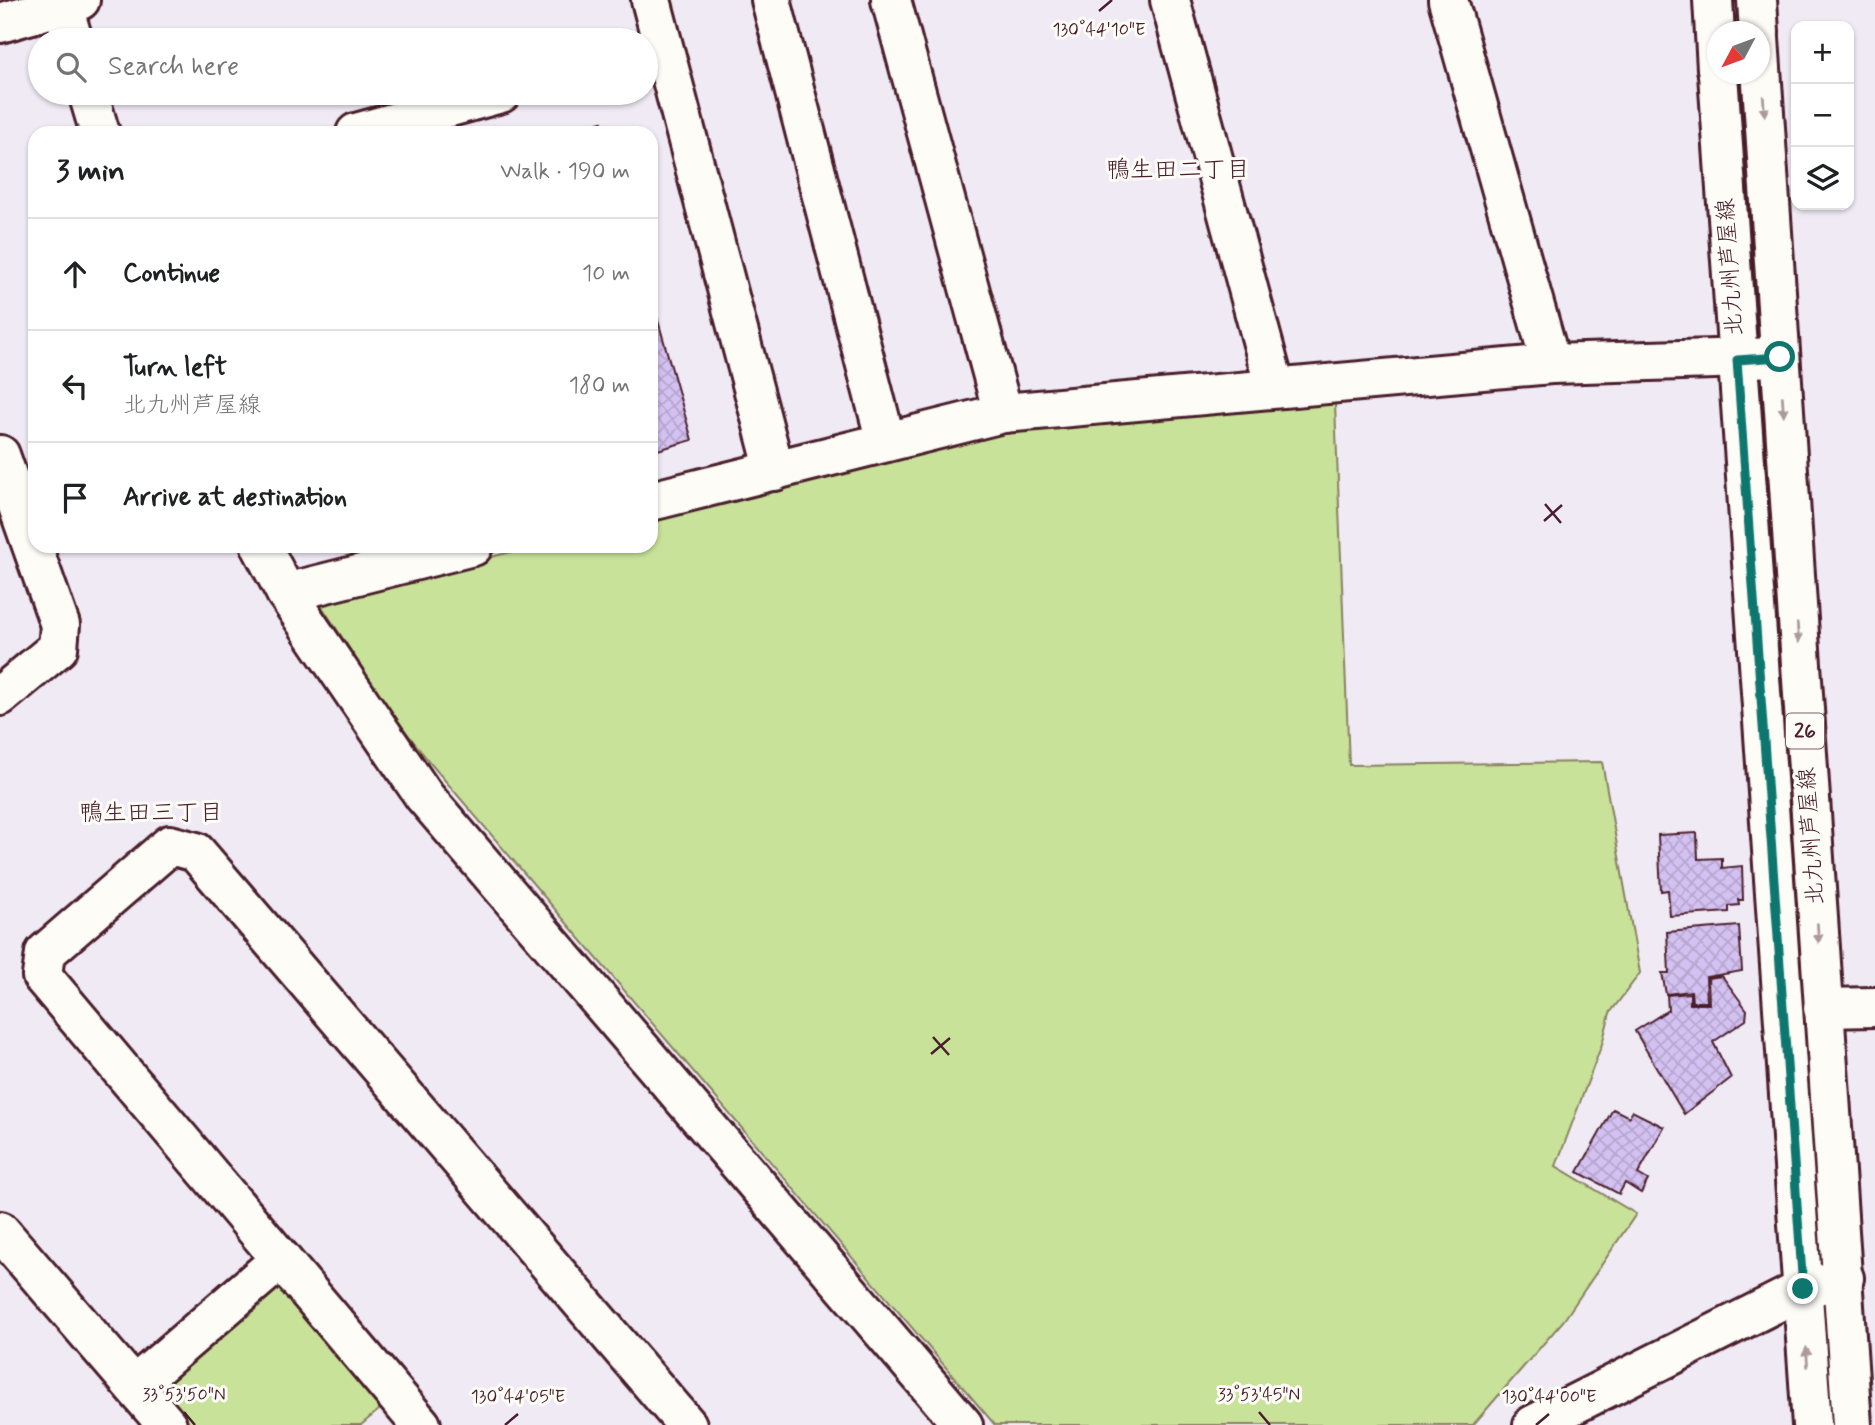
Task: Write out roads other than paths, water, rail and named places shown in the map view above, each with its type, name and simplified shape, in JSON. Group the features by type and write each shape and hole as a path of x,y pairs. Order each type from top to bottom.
{"street":[{"path":"651,0 653,28"},
{"path":"771,0 886,442"},
{"path":"891,0 1003,413"},
{"path":"1170,0 1275,388"},
{"path":"1448,0 1551,365"},
{"name":"北九州芦屋線","path":"1713,0 1714,21"},
{"path":"1757,0 1758,21"},
{"path":"0,23 69,11"},
{"path":"658,61 775,471"},
{"name":"北九州芦屋線","path":"1719,84 1812,1425"},
{"name":"北九州芦屋線","path":"1762,84 1852,1425"},
{"path":"92,105 98,126"},
{"path":"381,126 458,105"},
{"path":"658,500 1003,413 1551,365 1780,357"},
{"path":"0,454 28,534"},
{"path":"0,696 58,648 60,625 35,553"},
{"path":"265,553 286,593 424,796 962,1425"},
{"path":"286,593 445,553"},
{"path":"400,1418 281,1259 42,976 45,953 170,845 196,852 687,1425"},
{"path":"1823,1008 1875,1007"},
{"path":"0,1231 167,1425"},
{"path":"134,1386 281,1259"},
{"path":"1533,1425 1803,1289 1844,1278"}],"district":[{"name":"鴨生田二丁目","path":"1178,170"},
{"name":"鴨生田三丁目","path":"151,813"}]}
